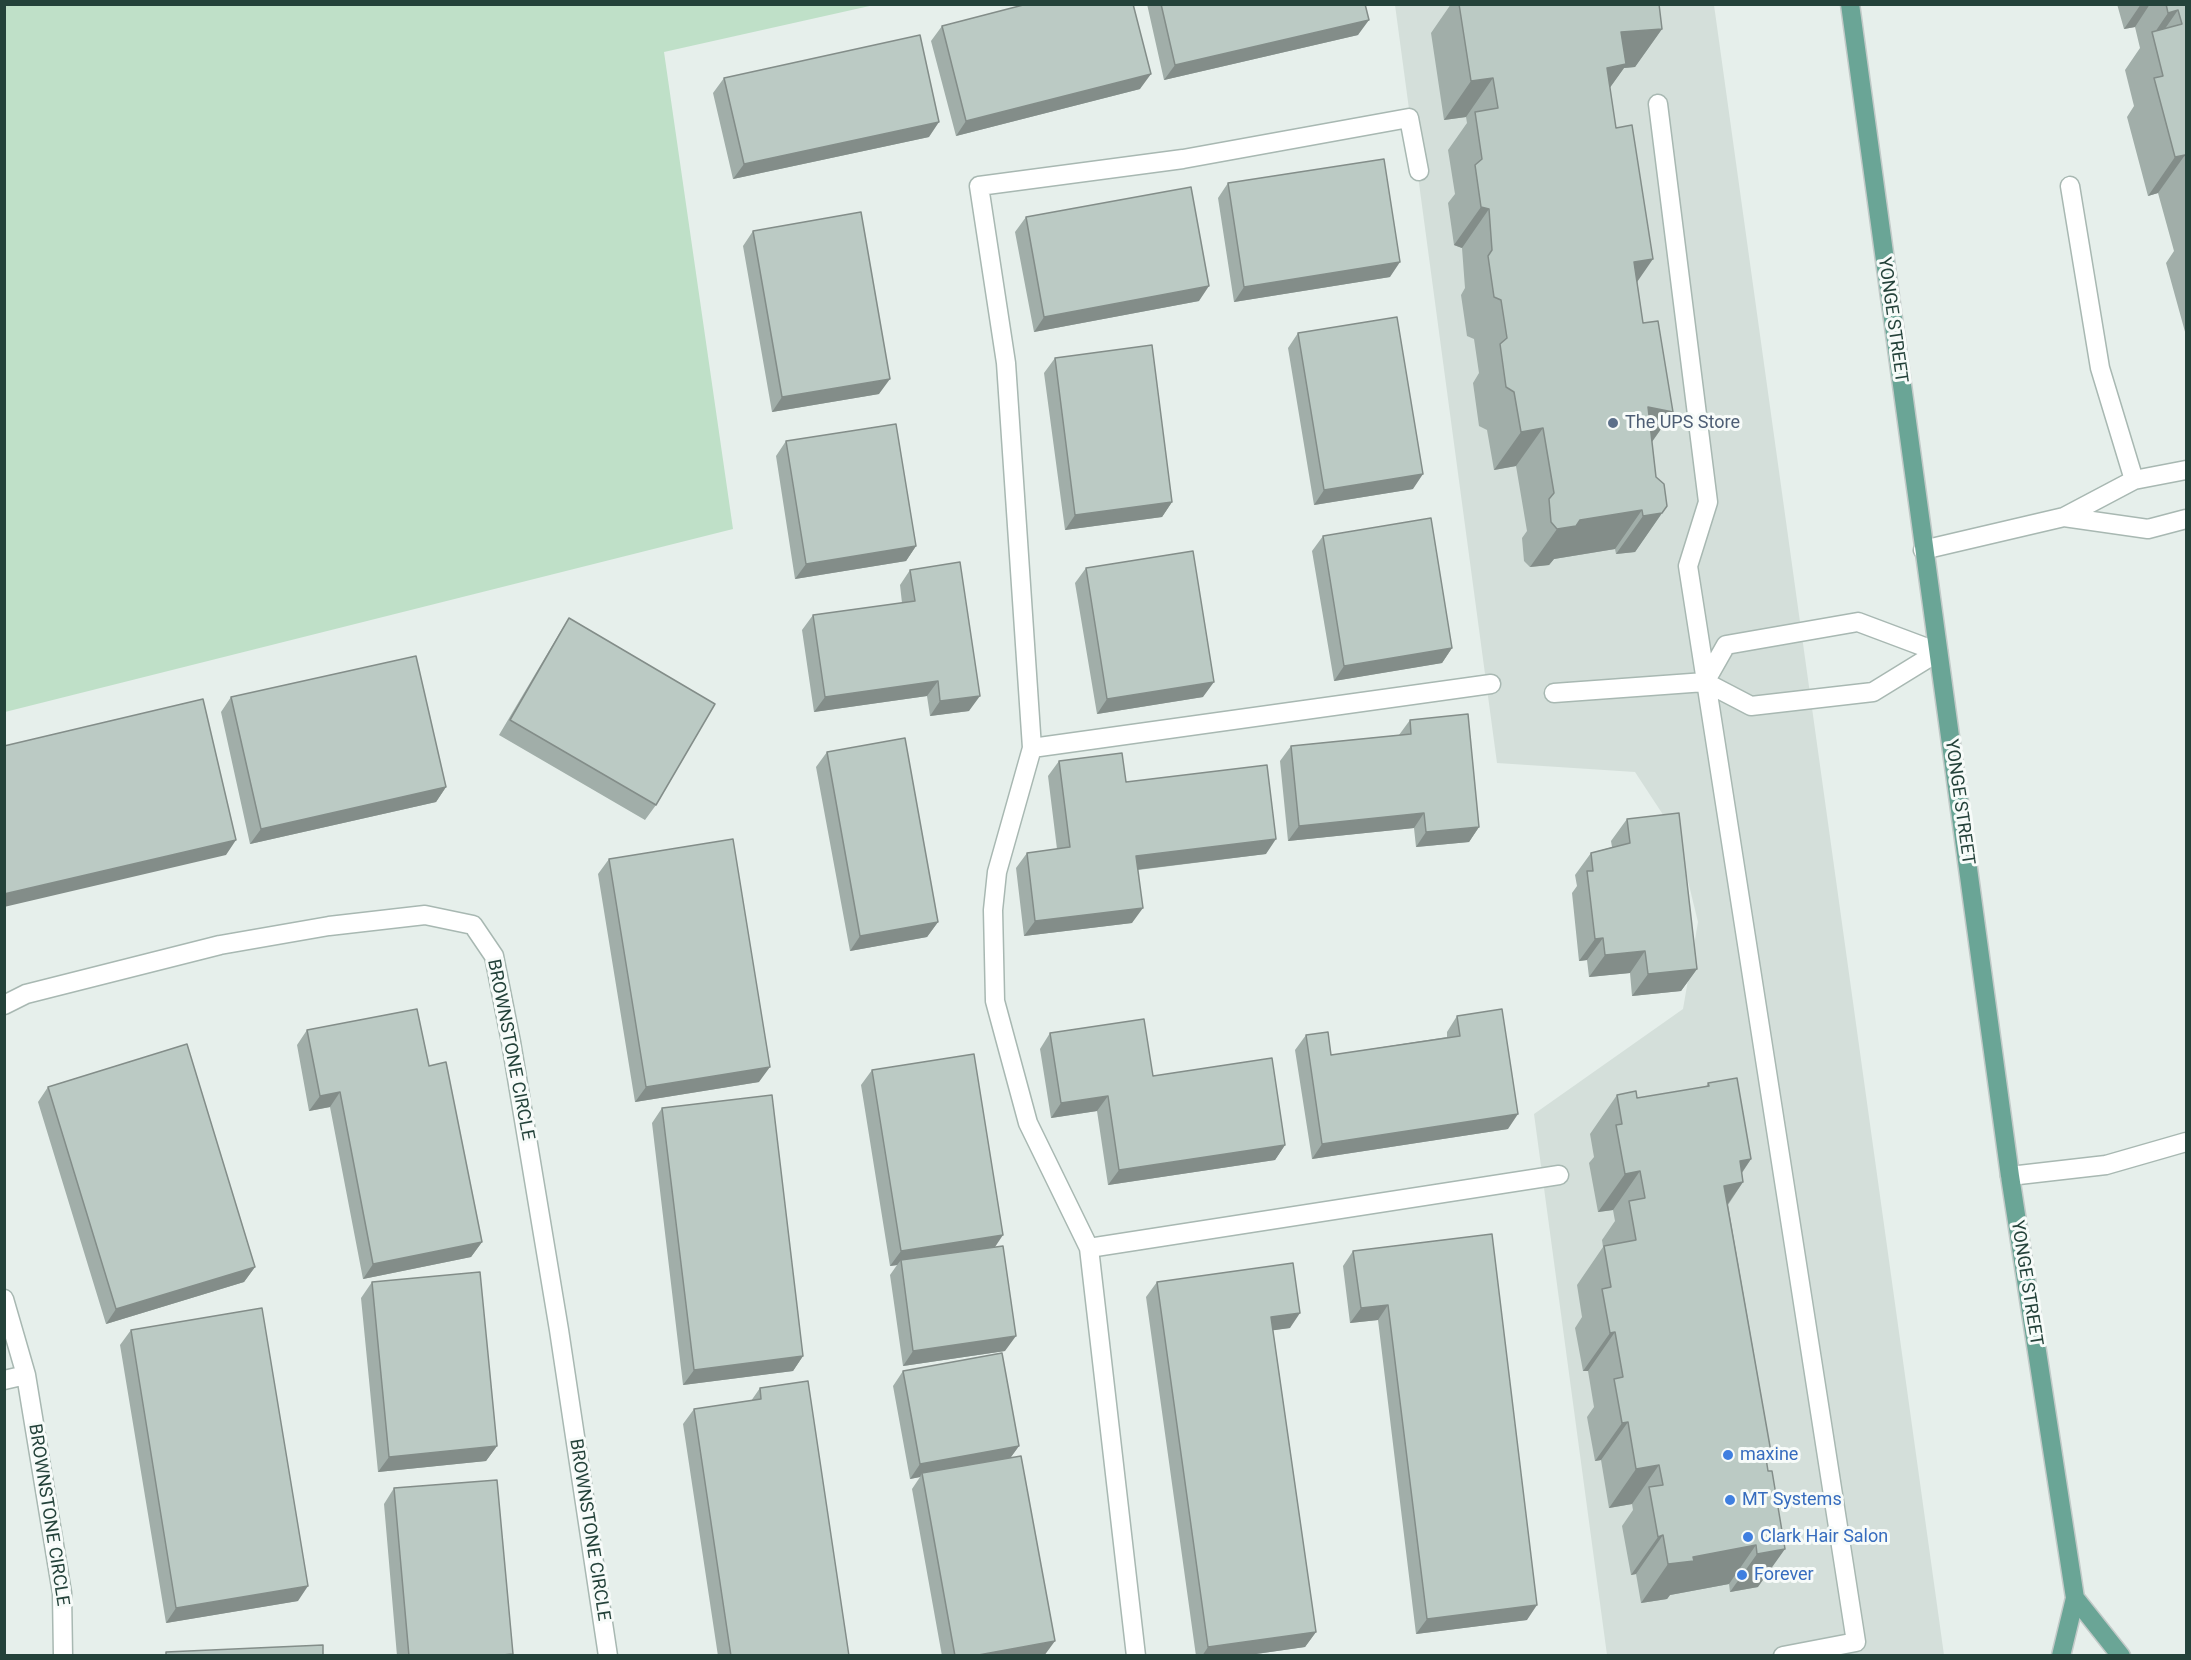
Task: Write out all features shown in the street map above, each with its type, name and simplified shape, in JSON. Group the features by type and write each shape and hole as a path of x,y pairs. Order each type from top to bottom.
{"main road":[{"name":"YONGE STREET","path":"1850,4 2010,1176 2075,1598 2061,1656"},
{"name":"YONGE STREET","path":"2075,1598 2121,1656"}],"street":[{"path":"1658,104 1708,502 1688,566 1856,1642 1783,1656"},
{"path":"1136,1656 1089,1248 1029,1123 995,1001 993,910 997,872 1032,748 1006,363 979,186 1183,159 1409,118 1419,171"},
{"path":"2070,186 2100,368 2134,480"},
{"path":"1923,550 2064,518 2134,480 2187,470"},
{"path":"2064,518 2148,530 2187,519"},
{"path":"1705,682 1726,645 1858,622 1938,652"},
{"path":"1554,693 1705,682 1751,706 1873,692 1938,652"},
{"path":"1032,748 1491,684"},
{"name":"BROWNSTONE CIRCLE","path":"4,1005 26,994 220,945 329,926 425,915 472,925 494,957 511,1042 557,1319 608,1656"},
{"path":"2010,1176 2106,1166 2187,1142"},
{"path":"1089,1248 1559,1174"},
{"name":"BROWNSTONE CIRCLE","path":"4,1299 26,1375 62,1593 63,1656"},
{"path":"4,1380 26,1375"}],"shaded area":[{"path":"1395,5 1714,5 1944,1655 1607,1655 1534,1114 1683,1009 1698,922 1677,836 1635,772 1497,763"}],"green space":[{"path":"5,4 874,5 664,52 733,529 5,712"}],"building":[{"path":"1027,4 1133,4 1151,74 966,121 942,26"},
{"path":"1161,4 1365,4 1369,20 1175,65"},
{"path":"1459,4 1659,4 1662,29 1621,32 1626,64 1607,68 1616,128 1632,125 1653,259 1634,262 1643,323 1658,321 1673,412 1648,407 1656,477 1664,484 1667,506 1662,513 1643,516 1642,510 1580,520 1576,526 1557,529 1551,522 1549,499 1554,493 1543,428 1521,432 1514,392 1506,387 1500,344 1507,338 1501,300 1494,297 1488,256 1492,250 1489,209 1481,207 1475,165 1482,159 1475,112 1498,108 1493,78 1471,81"},
{"path":"2166,4 2187,4 2187,160 2185,155 2175,157 2154,78 2163,76 2152,32 2182,24 2178,10 2168,13"},
{"path":"920,35 939,122 744,164 724,78"},
{"path":"1384,159 1400,262 1244,287 1228,183"},
{"path":"1191,187 1209,286 1044,317 1026,217"},
{"path":"861,212 890,379 782,397 753,231"},
{"path":"1397,317 1423,474 1324,490 1298,333"},
{"path":"1152,345 1172,502 1075,515 1055,358"},
{"path":"896,424 916,546 806,564 786,441"},
{"path":"1431,518 1452,648 1344,666 1323,536"},
{"path":"1193,551 1214,682 1107,699 1086,568"},
{"path":"960,562 980,696 940,701 938,681 825,697 813,615 915,601 910,570"},
{"path":"569,618 715,704 656,805 510,720"},
{"path":"416,656 446,787 261,829 231,697"},
{"path":"203,699 236,840 4,894 4,746"},
{"path":"1468,714 1479,827 1426,832 1424,813 1299,826 1291,746 1411,734 1410,720"},
{"path":"905,738 938,922 860,936 827,752"},
{"path":"1122,753 1126,782 1267,765 1276,839 1136,856 1143,908 1035,921 1027,853 1070,847 1059,761"},
{"path":"1679,813 1697,969 1648,974 1645,951 1605,955 1603,938 1595,939 1587,871 1593,871 1591,853 1630,843 1627,819"},
{"path":"733,839 770,1067 646,1087 609,859"},
{"path":"417,1009 429,1066 446,1062 482,1242 373,1264 340,1092 320,1096 307,1030"},
{"path":"1502,1009 1518,1114 1322,1144 1306,1035 1328,1032 1331,1055 1460,1036 1457,1016"},
{"path":"1144,1019 1153,1076 1272,1058 1285,1145 1119,1170 1108,1096 1061,1103 1050,1033"},
{"path":"187,1044 255,1267 116,1309 48,1087"},
{"path":"974,1054 1003,1235 901,1251 872,1070"},
{"path":"1737,1078 1751,1159 1740,1161 1743,1182 1724,1186 1771,1452 1765,1452 1768,1471 1772,1471 1785,1549 1757,1554 1756,1545 1693,1557 1694,1561 1668,1564 1663,1535 1658,1537 1649,1487 1663,1485 1659,1465 1636,1469 1628,1422 1622,1423 1614,1379 1623,1377 1615,1332 1610,1333 1602,1289 1611,1287 1604,1246 1636,1240 1629,1201 1645,1198 1640,1171 1625,1174 1616,1125 1622,1124 1617,1095 1636,1091 1637,1098 1709,1086 1708,1083"},
{"path":"772,1095 803,1356 694,1370 662,1108"},
{"path":"1492,1234 1537,1605 1427,1619 1388,1305 1361,1308 1353,1251"},
{"path":"1003,1246 1016,1336 913,1351 901,1260"},
{"path":"1293,1263 1300,1313 1271,1317 1316,1632 1208,1647 1157,1282"},
{"path":"480,1272 497,1446 389,1457 372,1282"},
{"path":"262,1308 308,1586 176,1608 131,1330"},
{"path":"1002,1353 1019,1446 920,1464 903,1371"},
{"path":"808,1381 849,1656 731,1656 694,1409 761,1399 760,1388"},
{"path":"1021,1456 1055,1641 973,1656 955,1656 922,1473"},
{"path":"497,1480 513,1654 409,1656 394,1488"},
{"path":"323,1645 323,1656 166,1656 166,1652"}],"place":[{"name":"The UPS Store","path":"1613,423"},
{"name":"maxine","path":"1728,1455"},
{"name":"MT Systems","path":"1730,1500"},
{"name":"Clark Hair Salon","path":"1748,1537"},
{"name":"Forever","path":"1742,1575"}]}
